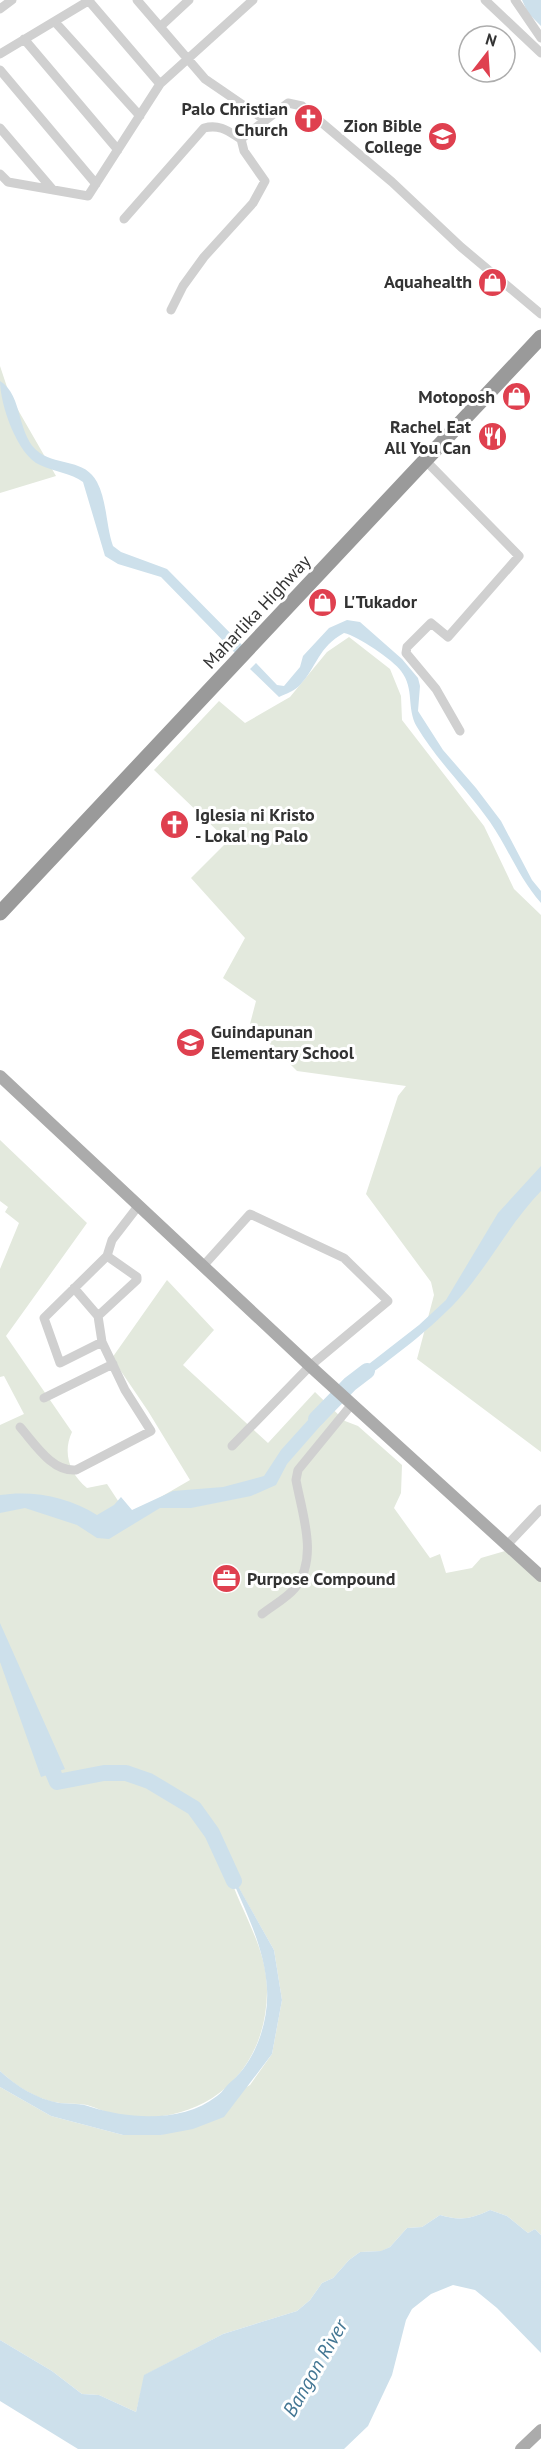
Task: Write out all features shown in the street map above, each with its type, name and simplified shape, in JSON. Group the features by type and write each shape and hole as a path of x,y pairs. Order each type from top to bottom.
{"highway":[{"name":"Maharlika Highway","path":"0,913 541,337"}],"main road":[{"path":"0,1076 310,1366 541,1576"},
{"path":"522,2449 541,2430"}],"street":[{"path":"0,9 12,0"},
{"path":"137,0 205,79 265,120"},
{"path":"161,26 188,0"},
{"path":"0,174 8,182 88,196 160,84 253,0"},
{"path":"485,0 541,53"},
{"path":"515,0 541,38"},
{"path":"0,54 89,1 160,84"},
{"path":"55,22 140,116"},
{"path":"24,39 118,150"},
{"path":"0,70 96,184"},
{"path":"241,139 288,103 302,106 541,314"},
{"path":"124,219 204,128 213,126 224,128 241,139 244,151 265,181 260,195 204,257 183,286 171,310"},
{"path":"0,128 53,190"},
{"path":"426,461 519,556 448,637 431,623 407,647 406,653 436,689 460,731"},
{"path":"102,1342 60,1363 45,1318 107,1256 112,1240 139,1205"},
{"path":"204,1265 250,1214 344,1258 388,1301 310,1366 232,1446"},
{"path":"98,1316 137,1280 137,1276 107,1256"},
{"path":"20,1427 57,1467 66,1471 76,1470 151,1431 125,1390 102,1342 98,1316 74,1287"},
{"path":"44,1398 113,1364"},
{"path":"262,1614 294,1588 305,1570 308,1548 296,1480 298,1470 350,1402"},
{"path":"507,1545 541,1509"}],"shaded area":[{"path":"0,366 10,396 56,476 0,493"},
{"path":"349,637 390,669 401,696 402,720 484,826 514,889 541,915 541,1452 417,1359 434,1295 431,1282 366,1194 398,1096 406,1086 297,1071 250,1024 256,1001 223,978 245,938 191,878 228,841 154,770 219,701 245,723 290,697 327,652"},
{"path":"0,1140 87,1223 6,1336 72,1432 68,1448 69,1463 76,1476 87,1488 107,1484 128,1516 190,1480 112,1358 167,1280 214,1330 183,1365 268,1443 315,1392 345,1421 358,1426 402,1465 401,1493 394,1508 430,1558 440,1554 446,1573 472,1568 481,1558 505,1551 541,1582 541,2235 535,2229 528,2233 507,2216 490,2210 465,2218 440,2215 422,2227 407,2228 390,2247 382,2251 360,2252 349,2260 333,2278 322,2283 310,2300 297,2311 223,2334 145,2375 136,2412 99,2395 82,2394 52,2371 0,2340 0,2087 51,2116 123,2135 161,2135 250,2085 272,2054 282,2000 274,1950 227,1867 258,1943 266,1975 267,1992 264,2022 255,2049 241,2072 223,2090 201,2104 176,2114 148,2117 118,2115 87,2105 43,2099 20,2087 0,2071 0,1425 24,1414 4,1376 0,1377 0,1269 19,1223 5,1212 8,1207 0,1201"}],"water":[{"path":"522,0 541,0 541,26 528,13"},
{"path":"0,381 13,396 32,446 47,457 79,466 92,475 97,482 103,497 113,546 121,552 167,569 244,647 236,654 161,577 118,564 105,556 83,482 40,465 24,451 11,428 3,402"},
{"path":"347,620 360,622 402,659 418,678 420,686 418,711 443,750 501,821 532,880 541,891 541,903 526,883 490,822 417,727 412,713 408,685 401,671 391,661 366,643 344,633 323,651 298,687 279,697 250,669 256,663 277,685 284,686 300,667 303,656 329,628"},
{"path":"541,1166 541,1191 463,1294 425,1331 353,1387 347,1381 419,1325 446,1300 498,1213"},
{"path":"327,1399 336,1408 287,1464 276,1485 251,1496 191,1508 160,1508 109,1539 97,1538 77,1525 25,1508 0,1513 0,1495 25,1493 50,1496 63,1499 97,1515 114,1505 121,1497 132,1510 173,1491 223,1487 264,1476 281,1450"},
{"path":"0,1623 65,1769 41,1777 0,1662"},
{"path":"224,1861 274,1950 282,2000 272,2054 224,2117 193,2129 161,2135 123,2135 51,2116 0,2087 0,2071 27,2091 51,2101 83,2105 122,2114 156,2116 172,2115 203,2105 229,2084 248,2061 259,2039 266,2014 267,1989 257,1940"},
{"name":"Bangon River","path":"490,2210 507,2216 528,2233 535,2229 541,2235 541,2353 497,2308 475,2290 453,2285 431,2294 412,2309 406,2320 392,2375 368,2426 344,2449 78,2449 0,2401 0,2340 52,2371 82,2394 99,2395 136,2412 144,2375 223,2334 297,2311 310,2300 322,2283 333,2278 349,2260 360,2252 381,2251 390,2247 407,2228 422,2227 440,2215 465,2218"}],"waterway":[{"path":"316,1419 350,1384 367,1371"},
{"path":"45,1753 57,1782 104,1773 126,1773 149,1781 194,1808 212,1833 234,1881"}],"place":[{"name":"Palo Christian Church","path":"309,119"},
{"name":"Zion Bible College","path":"443,136"},
{"name":"Aquahealth","path":"493,282"},
{"name":"Motoposh","path":"516,397"},
{"name":"Rachel Eat All You Can","path":"492,437"},
{"name":"L'Tukador","path":"323,602"},
{"name":"Iglesia ni Kristo - Lokal ng Palo","path":"174,825"},
{"name":"Guindapunan Elementary School","path":"190,1042"},
{"name":"Purpose Compound","path":"226,1579"}]}
